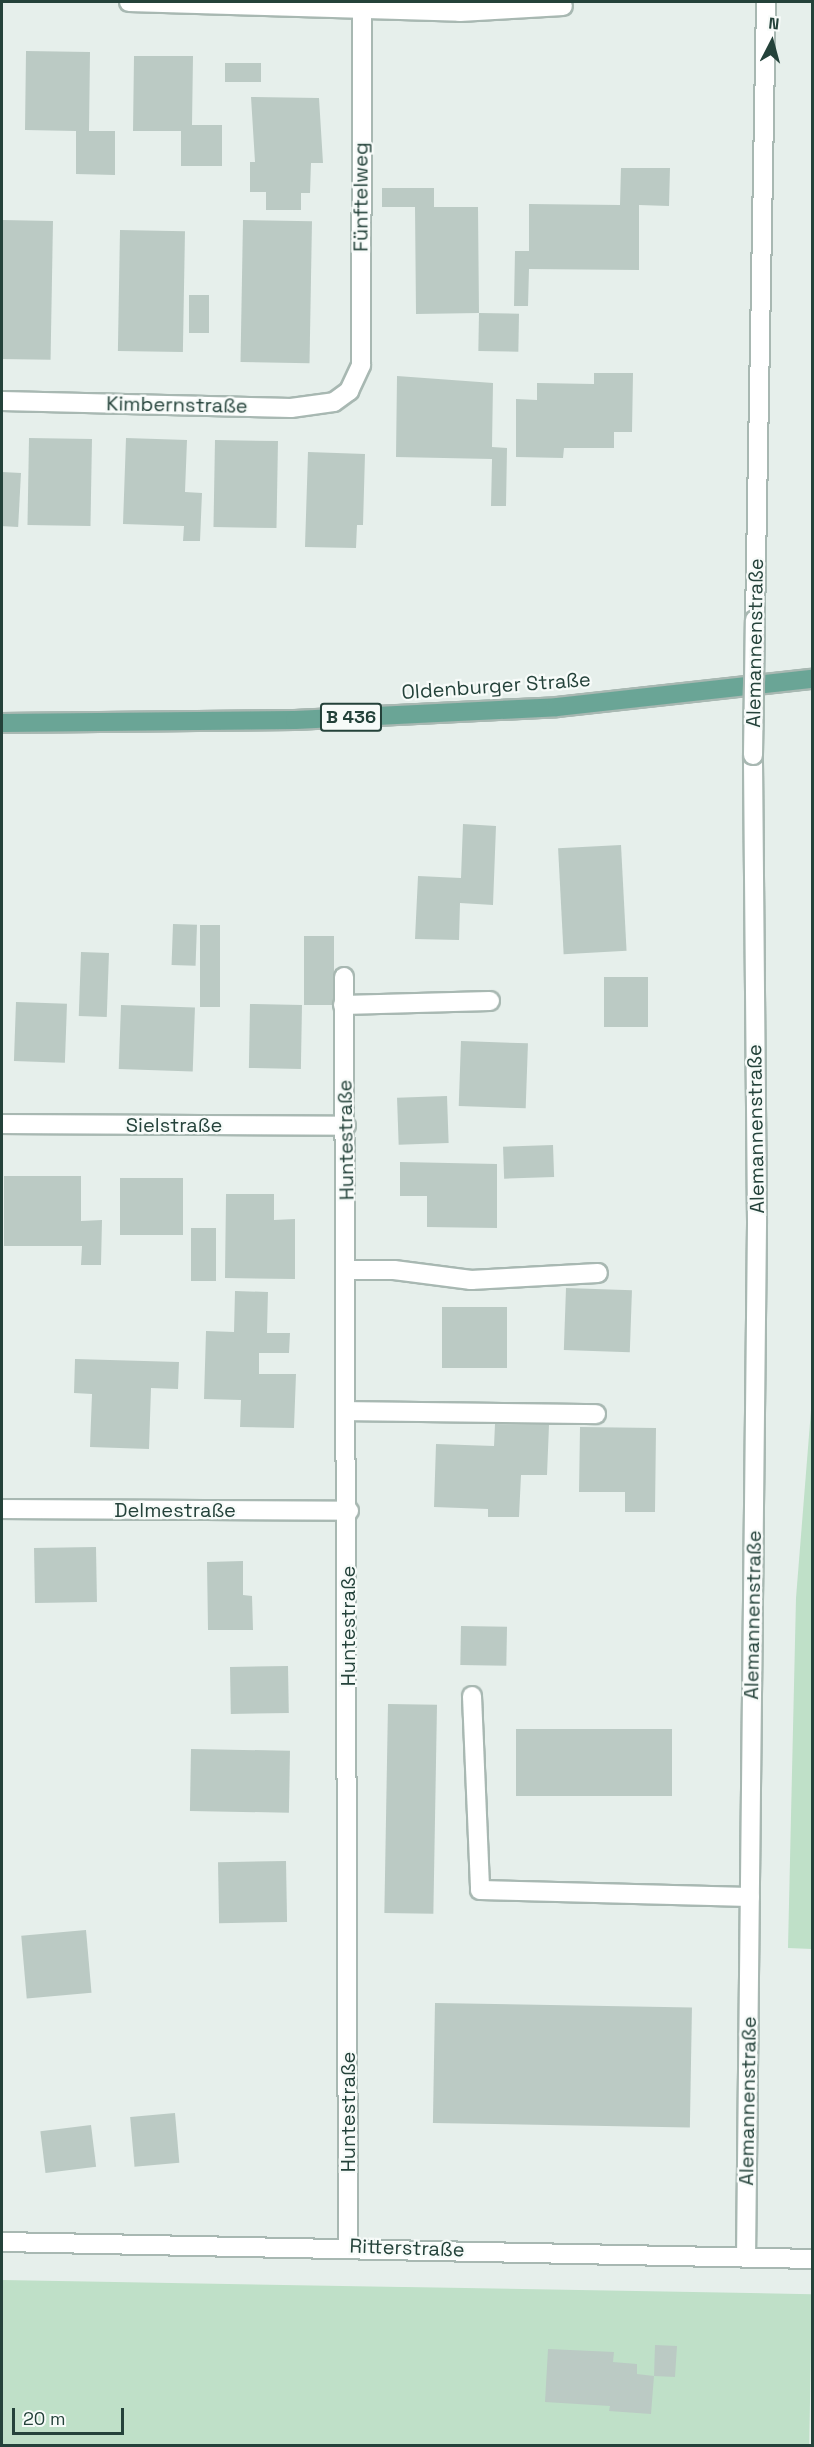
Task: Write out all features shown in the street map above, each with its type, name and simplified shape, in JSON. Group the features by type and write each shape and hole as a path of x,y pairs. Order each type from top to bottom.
{"main road":[{"name":"Oldenburger Straße","path":"2,723 295,720 557,707 813,679"}],"street":[{"path":"129,2 361,6 460,12 563,6"},
{"name":"Alemannenstraße","path":"746,2258 757,1220 753,755 766,2"},
{"name":"Fünftelweg","path":"349,391 361,365 361,6"},
{"name":"Kimbernstraße","path":"2,401 291,408 334,402 349,391"},
{"name":"Huntestraße","path":"344,977 349,1511 348,2246"},
{"path":"343,1005 490,1001"},
{"name":"Sielstraße","path":"2,1124 346,1126"},
{"path":"347,1270 394,1270 471,1280 598,1273"},
{"path":"348,1411 596,1413"},
{"name":"Delmestraße","path":"2,1509 349,1511"},
{"path":"472,1696 480,1890 750,1897"},
{"name":"Ritterstraße","path":"2,2242 348,2246 813,2259"}],"green space":[{"path":"812,1398 812,1949 788,1948 796,1598"},
{"path":"2,2280 812,2294 809,2446 2,2445"}],"building":[{"path":"26,51 90,52 89,131 115,131 115,175 76,174 76,131 25,130"},
{"path":"134,56 193,56 192,125 222,125 222,166 181,166 181,131 133,131"},
{"path":"225,63 261,63 261,82 225,82"},
{"path":"251,97 319,98 323,163 311,163 310,193 301,193 301,210 266,210 266,192 250,192 250,162 255,162"},
{"path":"621,168 670,168 669,206 639,205 639,270 529,269 528,306 514,306 515,251 529,251 529,204 620,205"},
{"path":"382,188 434,188 434,207 478,207 479,313 416,314 415,207 382,207"},
{"path":"2,220 53,221 51,360 2,359"},
{"path":"243,220 312,221 310,363 241,362"},
{"path":"120,230 185,231 183,352 118,351"},
{"path":"189,295 209,295 209,333 189,333"},
{"path":"479,313 519,314 518,352 478,351"},
{"path":"594,373 633,373 632,432 614,432 614,448 564,448 563,458 516,457 516,399 537,400 537,383 594,384"},
{"path":"397,376 493,383 492,447 507,448 506,506 491,506 492,459 396,457"},
{"path":"29,438 92,439 90,526 27,525"},
{"path":"126,438 187,440 185,492 202,493 200,541 183,541 184,526 123,524"},
{"path":"215,440 278,441 276,528 213,527"},
{"path":"308,452 365,454 363,525 357,525 356,548 305,547"},
{"path":"2,472 21,473 18,527 2,526"},
{"path":"463,824 496,826 493,905 460,903 459,940 415,939 418,876 461,878"},
{"path":"621,845 627,951 564,954 558,848"},
{"path":"173,924 197,925 196,966 172,965"},
{"path":"200,925 220,925 220,1007 200,1007"},
{"path":"304,936 334,936 334,1005 304,1005"},
{"path":"81,952 109,953 107,1017 79,1016"},
{"path":"604,977 648,977 648,1027 604,1027"},
{"path":"16,1002 67,1004 65,1063 14,1061"},
{"path":"250,1004 302,1005 301,1069 249,1068"},
{"path":"121,1005 195,1008 193,1072 119,1069"},
{"path":"461,1041 528,1043 526,1108 459,1106"},
{"path":"447,1096 449,1143 399,1145 397,1098"},
{"path":"553,1145 554,1177 504,1179 503,1147"},
{"path":"400,1162 497,1164 497,1228 427,1227 427,1196 400,1196"},
{"path":"4,1176 81,1176 81,1221 102,1220 101,1265 81,1265 82,1246 4,1246"},
{"path":"120,1178 183,1178 183,1235 120,1235"},
{"path":"226,1194 274,1194 274,1220 295,1219 295,1279 225,1278"},
{"path":"191,1228 216,1228 216,1281 191,1281"},
{"path":"566,1288 632,1290 630,1352 564,1350"},
{"path":"235,1291 268,1292 267,1333 290,1333 289,1353 259,1353 259,1374 296,1374 294,1428 240,1427 241,1400 204,1399 206,1331 234,1332"},
{"path":"442,1307 507,1307 507,1368 442,1368"},
{"path":"75,1359 179,1362 178,1389 151,1388 149,1449 90,1447 92,1394 74,1393"},
{"path":"495,1424 549,1425 547,1475 521,1475 519,1517 488,1517 488,1509 434,1507 436,1444 494,1446"},
{"path":"580,1427 656,1428 655,1512 625,1512 625,1492 579,1492"},
{"path":"96,1547 97,1602 35,1603 34,1548"},
{"path":"243,1561 243,1595 252,1596 253,1630 208,1630 207,1562"},
{"path":"461,1626 507,1627 506,1666 460,1665"},
{"path":"288,1666 289,1713 231,1714 230,1667"},
{"path":"388,1704 437,1705 433,1914 384,1913"},
{"path":"516,1729 672,1729 672,1796 516,1796"},
{"path":"191,1749 290,1751 289,1813 190,1811"},
{"path":"286,1861 287,1922 219,1923 218,1862"},
{"path":"86,1930 91,1993 27,1998 21,1936"},
{"path":"435,2003 692,2007 690,2127 433,2123"},
{"path":"175,2113 179,2163 135,2167 130,2117"},
{"path":"91,2125 96,2167 45,2173 40,2131"},
{"path":"655,2345 677,2346 675,2377 654,2376"},
{"path":"548,2349 614,2352 613,2362 637,2364 637,2374 654,2376 651,2414 609,2411 610,2406 545,2402"}]}
